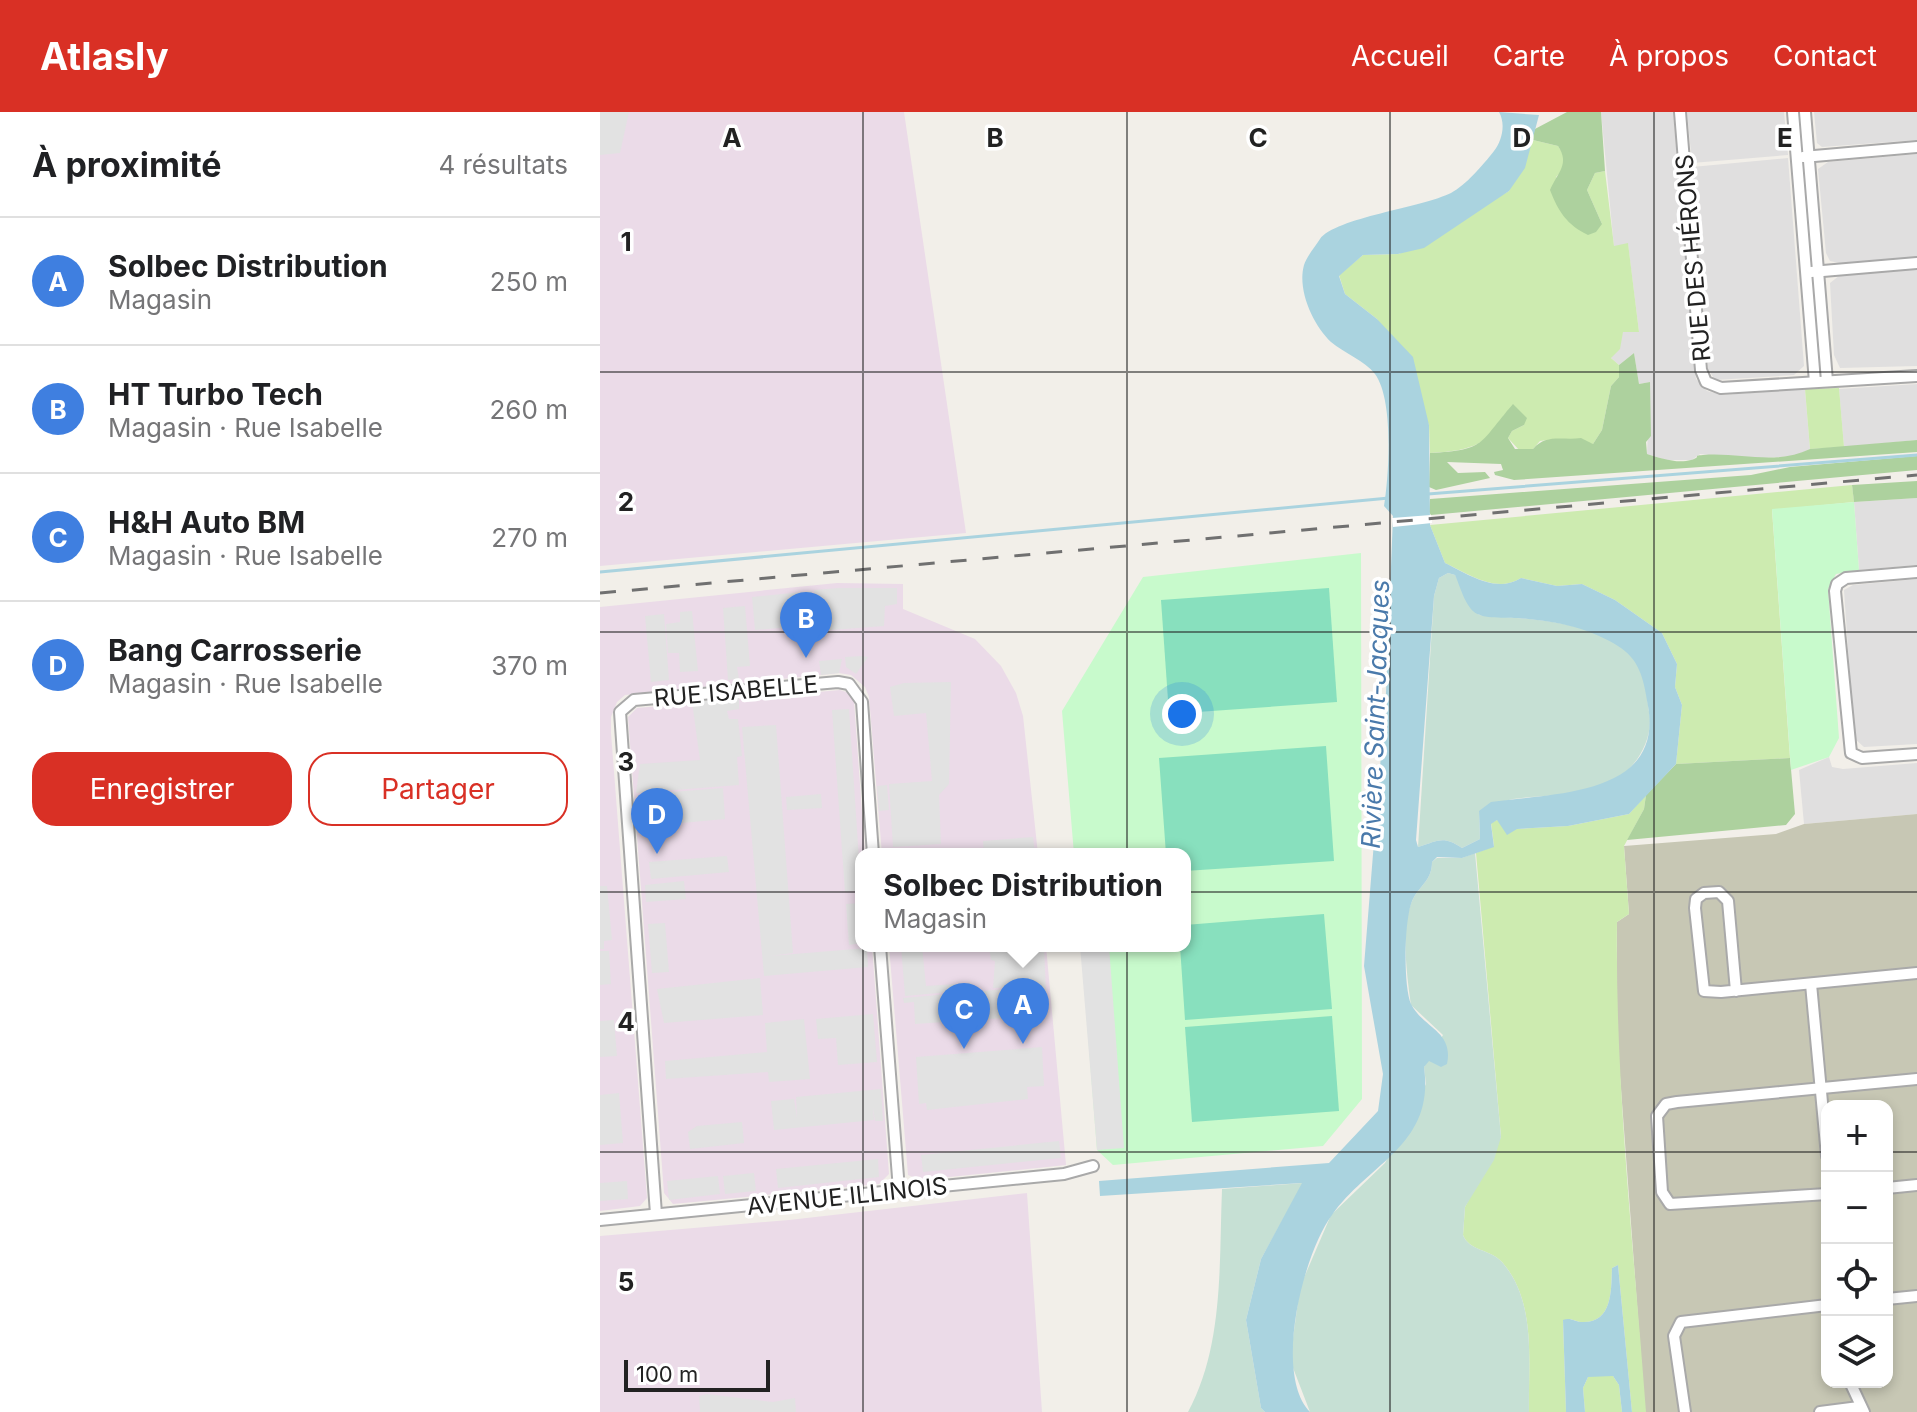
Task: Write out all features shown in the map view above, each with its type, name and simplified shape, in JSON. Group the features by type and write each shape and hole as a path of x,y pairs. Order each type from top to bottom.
{"street":[{"name":"RUE DES HÉRONS","path":"1680,112 1703,377 1710,386 1721,388 1917,376"},
{"path":"1793,112 1815,382"},
{"path":"1805,112 1827,381"},
{"path":"1796,158 1917,147"},
{"path":"1806,272 1917,263"},
{"path":"1917,572 1846,578 1836,587 1851,753 1859,758 1917,754"},
{"name":"RUE ISABELLE","path":"656,1214 620,712 634,700 838,682 849,684 862,702 873,848"},
{"path":"1736,991 1728,901 1719,892 1704,893 1695,902 1702,988 1708,993 1736,991 1811,984 1917,973"},
{"path":"880,952 899,1190"},
{"path":"1811,984 1822,1100"},
{"path":"1821,1194 1670,1204 1662,1192 1657,1116 1666,1104 1917,1079"},
{"name":"AVENUE ILLINOIS","path":"600,1220 818,1201 1064,1174 1093,1166"},
{"path":"1893,1187 1917,1185"},
{"path":"1893,1298 1917,1296"},
{"path":"1685,1412 1674,1336 1681,1322 1821,1306"},
{"path":"1820,1412 1862,1409 1853,1388"}],"shaded area":[{"path":"600,112 904,112 966,533 600,566"},
{"path":"600,112 629,112 620,153 600,155"},
{"path":"1601,112 1673,112 1696,379 1707,391 1723,395 1805,389 1810,449 1795,456 1748,459 1700,454 1692,460 1666,460 1647,454 1650,382 1639,384 1634,353 1619,365 1611,358 1623,332 1639,332 1628,244 1614,247"},
{"path":"1687,112 1784,112 1788,155 1692,163"},
{"path":"1814,112 1917,112 1917,140 1822,147 1817,143"},
{"path":"1917,154 1917,257 1839,263 1830,261 1826,253 1818,169 1828,162"},
{"path":"1788,158 1804,366 1794,375 1715,380 1708,369 1692,167"},
{"path":"1917,269 1917,366 1840,368 1834,355 1830,283 1839,276"},
{"path":"1917,384 1917,440 1844,447 1839,389"},
{"path":"1917,498 1917,565 1859,570 1854,502"},
{"path":"1448,573 1455,575 1479,615 1562,624 1604,636 1621,646 1635,659 1641,670 1649,732 1631,767 1605,786 1580,793 1505,801 1479,812 1480,839 1462,848 1445,840 1418,847 1434,596 1439,578"},
{"path":"1917,579 1917,744 1864,747 1854,738 1844,590 1853,585"},
{"path":"837,583 903,584 903,609 975,639 1001,666 1016,693 1023,716 1037,848 882,848 869,697 865,687 851,675 839,673 625,695 617,702 611,717 611,733 647,1198 640,1206 600,1211 600,607"},
{"path":"897,588 897,604 885,606 884,626 818,631 814,590"},
{"path":"812,591 814,625 755,630 752,597"},
{"path":"745,606 750,666 737,667 739,679 728,680 723,608"},
{"path":"692,611 698,671 680,672 679,653 668,653 666,624 680,622 680,612"},
{"path":"664,614 669,680 651,682 645,616"},
{"path":"845,657 868,657 856,674 846,667"},
{"path":"842,659 839,673 821,675 819,661"},
{"path":"951,682 949,784 939,795 941,844 893,847 889,784 932,781 926,713 894,716 890,687 904,683"},
{"path":"840,690 849,693 854,701 865,848 855,848 855,952 872,952 889,1174 879,1184 673,1204 664,1193 628,717 637,708"},
{"path":"739,698 739,709 727,711 729,719 738,719 742,756 737,757 739,785 636,793 640,764 700,760 692,702"},
{"path":"849,709 858,848 855,848 855,891 845,892 832,710"},
{"path":"776,725 793,953 770,956 855,949 855,952 867,952 868,967 764,976 742,727"},
{"path":"1829,757 1832,767 1843,769 1917,763 1917,814 1804,824 1799,770"},
{"path":"887,785 889,810 879,811 877,786"},
{"path":"723,788 725,819 649,826 646,794"},
{"path":"821,794 822,808 787,810 786,797"},
{"path":"1917,814 1917,1412 1645,1412 1617,1035 1617,922 1629,914 1624,846 1776,834 1804,824"},
{"path":"1033,837 1034,848 984,848 983,841"},
{"path":"1475,853 1501,1137 1494,1160 1465,1207 1463,1235 1470,1244 1502,1262 1521,1295 1528,1333 1529,1412 1310,1412 1290,1360 1300,1287 1331,1215 1385,1163 1426,1084 1424,1067 1443,1035 1411,1005 1406,951 1409,910 1428,878 1432,862 1437,858 1462,858"},
{"path":"727,856 729,872 651,879 649,862"},
{"path":"684,881 686,899 646,902 645,885"},
{"path":"600,886 607,886 612,940 604,941 604,949 600,949"},
{"path":"855,903 855,944 849,945 846,904"},
{"path":"665,923 669,972 652,973 648,924"},
{"path":"600,951 609,951 611,984 600,985"},
{"path":"889,952 1047,952 1066,1165 920,1180 908,1175"},
{"path":"901,952 923,952 926,986 971,983 972,990 905,996"},
{"path":"990,952 1044,952 1047,1015 915,1024 914,1002 904,1003 903,998 1040,986 993,988 995,961 991,960"},
{"path":"1080,952 1109,952 1124,1148 1097,1150"},
{"path":"760,978 763,1015 664,1023 657,989"},
{"path":"873,1014 877,1062 838,1065 836,1038 818,1039 816,1019"},
{"path":"804,1019 810,1079 769,1082 768,1072 666,1079 665,1061 767,1052 765,1023"},
{"path":"614,1020 617,1056 600,1057 600,1021"},
{"path":"1042,1047 1044,1086 1027,1087 1028,1099 927,1110 926,1103 919,1104 916,1057"},
{"path":"881,1089 883,1121 875,1121 873,1107 874,1120 774,1130 771,1101 794,1099 797,1118 796,1097"},
{"path":"619,1093 623,1143 600,1145 600,1095"},
{"path":"742,1122 744,1143 690,1149 688,1132 697,1126"},
{"path":"1059,1141 1061,1158 923,1172 921,1155"},
{"path":"878,1159 879,1177 778,1188 776,1169"},
{"path":"754,1173 756,1191 725,1194 723,1176"},
{"path":"718,1176 720,1194 669,1200 667,1181"},
{"path":"627,1181 628,1199 600,1201 600,1183"},
{"path":"1303,1183 1261,1259 1246,1320 1261,1408 1265,1412 1188,1412 1200,1387 1214,1332 1222,1189"},
{"path":"1027,1193 1042,1412 600,1412 600,1236 789,1220"},
{"path":"707,1394 773,1402 795,1398 796,1412 700,1412 699,1396"}],"green space":[{"path":"1567,112 1601,112 1605,171 1595,173 1587,190 1602,224 1596,232 1588,235 1564,217 1550,190 1563,163 1558,146 1533,140 1533,130"},
{"path":"1533,140 1558,146 1564,155 1563,170 1556,177 1602,224 1587,190 1595,173 1605,171 1614,246 1628,243 1639,332 1623,332 1620,349 1611,358 1619,365 1619,377 1611,386 1602,430 1593,444 1547,440 1540,441 1533,449 1520,451 1508,438 1512,431 1524,425 1504,415 1490,435 1474,446 1430,453 1429,425 1377,319 1345,294 1339,275 1363,255 1399,254 1509,191"},
{"path":"1634,353 1639,384 1650,382 1651,436 1646,442 1647,454 1680,461 1703,455 1771,458 1810,449 1917,440 1917,452 1514,480 1495,475 1494,472 1503,470 1501,464 1447,462 1458,473 1485,472 1490,478 1436,490 1429,487 1430,453 1472,447 1486,436 1513,404 1527,418 1524,425 1512,431 1508,438 1515,449 1533,449 1544,441 1556,439 1581,438 1593,444 1602,430 1611,386 1619,377 1619,365"},
{"path":"1839,388 1844,447 1810,449 1805,389"},
{"path":"1917,456 1917,470 1431,515 1429,512 1430,499 1751,475 1790,467"},
{"path":"1917,481 1917,498 1854,502 1852,485"},
{"path":"1852,485 1854,502 1772,510 1790,758 1676,764 1682,705 1675,687 1677,664 1662,633 1615,600 1582,584 1557,586 1521,578 1502,584 1473,577 1445,563 1430,525"},
{"path":"1854,502 1859,570 1836,574 1828,589 1839,738 1829,757 1791,770 1772,509"},
{"path":"1361,553 1362,1099 1323,1146 1113,1165 1097,1150 1081,952 1191,952 1191,848 1073,848 1062,711 1143,577"},
{"path":"1329,588 1337,702 1169,714 1161,600"},
{"path":"1326,746 1334,861 1191,871 1191,848 1166,848 1159,758"},
{"path":"1790,758 1795,814 1786,825 1627,840 1644,809 1646,795 1676,764"},
{"path":"1646,795 1644,809 1624,846 1629,914 1617,922 1617,983 1622,1106 1646,1412 1632,1412 1618,1265 1612,1268 1605,1312 1591,1321 1563,1321 1566,1412 1529,1412 1528,1333 1521,1295 1502,1262 1470,1244 1463,1235 1465,1207 1501,1137 1476,853 1494,846 1491,823 1497,820 1517,829 1568,826 1629,814"},
{"path":"1324,914 1332,1009 1185,1020 1180,952 1191,952 1191,925"},
{"path":"1332,1016 1339,1111 1192,1122 1185,1027"},
{"path":"1598,1374 1613,1376 1619,1385 1622,1412 1585,1412 1583,1388 1588,1377"}],"water":[{"name":"Rivière Saint-Jacques","path":"1499,112 1539,115 1525,168 1509,191 1424,248 1398,254 1363,255 1339,276 1345,294 1377,319 1413,357 1429,425 1430,525 1445,563 1492,583 1502,584 1521,578 1557,586 1582,584 1615,600 1662,633 1677,664 1675,687 1682,705 1676,764 1629,814 1568,826 1517,829 1507,835 1497,820 1491,824 1494,847 1462,858 1437,857 1432,862 1428,878 1410,908 1406,935 1407,982 1408,995 1416,1012 1446,1044 1447,1064 1441,1067 1429,1061 1424,1067 1425,1094 1420,1116 1410,1134 1332,1215 1311,1257 1296,1314 1293,1343 1299,1394 1310,1412 1265,1412 1261,1408 1246,1320 1261,1259 1302,1183 1100,1196 1099,1181 1329,1163 1378,1111 1383,1074 1364,966 1386,693 1393,516 1384,506 1388,419 1381,386 1375,374 1331,342 1318,326 1308,306 1302,275 1309,255 1329,232 1361,219 1438,198 1462,185 1497,147 1502,132","holes":["1448,573 1455,575 1475,613 1571,626 1621,648 1633,660 1643,681 1648,706 1648,736 1639,758 1621,774 1598,785 1571,792 1491,802 1479,811 1480,839 1462,848 1445,840 1418,847 1416,840 1434,596 1439,578"]},
{"path":"1618,1265 1632,1412 1622,1412 1619,1385 1613,1376 1588,1377 1583,1388 1585,1412 1566,1412 1563,1320 1591,1321 1605,1312 1612,1268"}],"pier":[{"path":"1431,515 1432,523 1393,527 1392,518"}],"waterway":[{"path":"1428,494 1917,455"},
{"path":"600,572 1389,498"}],"railway":[{"path":"600,593 1917,475"}],"place":[{"name":"HT Turbo Tech","path":"806,658"},
{"name":"Bang Carrosserie","path":"657,854"},
{"name":"Solbec Distribution","path":"1023,1044"},
{"name":"H&H Auto BM","path":"964,1049"}]}
